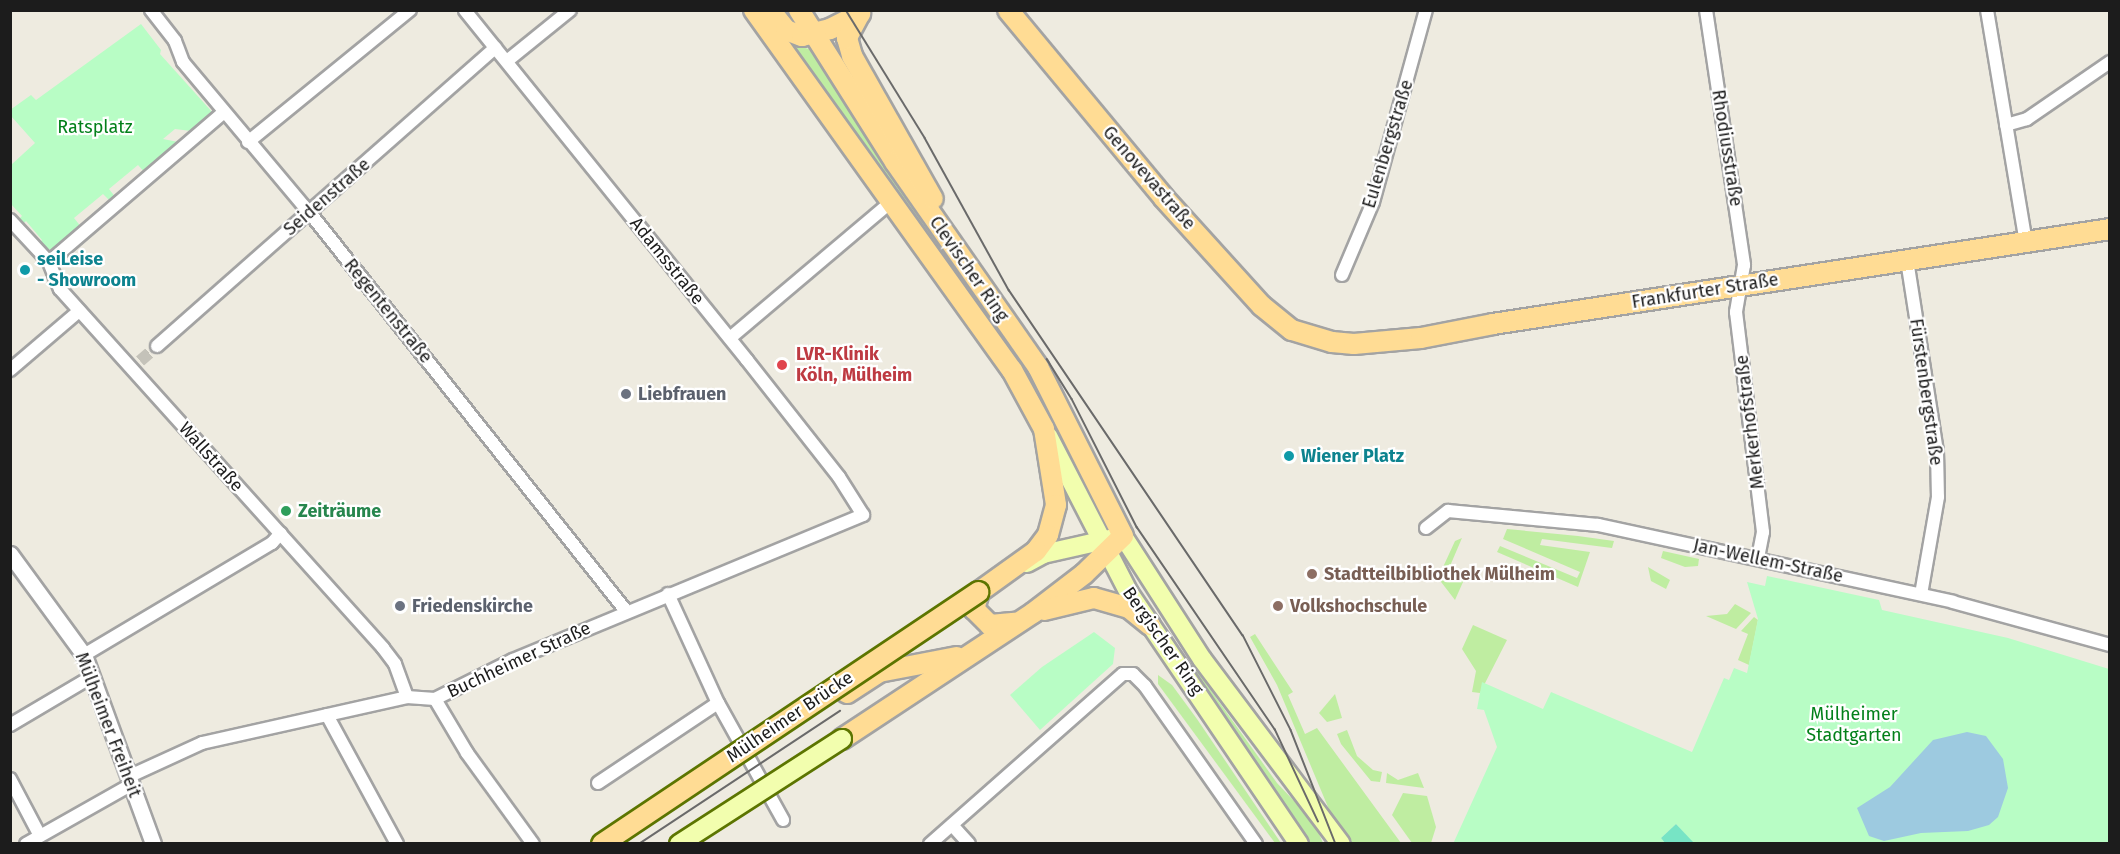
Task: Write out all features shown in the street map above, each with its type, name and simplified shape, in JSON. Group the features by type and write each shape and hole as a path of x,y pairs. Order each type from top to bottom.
{"main road":[{"name":"Clevischer Ring","path":"754,10 1012,370 1044,429 1056,505 1048,535 1036,550 978,592"},
{"path":"770,10 786,30 814,35 861,13"},
{"name":"Clevischer Ring","path":"799,10 895,162 1042,374 1123,536"},
{"name":"Genovevastraße","path":"1008,10 1163,197 1262,306 1300,334"},
{"path":"861,13 847,38 852,56 902,138 971,271"},
{"name":"Frankfurter Straße","path":"1300,334 1341,343 1388,343 1740,286 2109,230"},
{"name":"Bergischer Ring","path":"1044,429 1102,547 1150,625 1299,843"},
{"path":"679,843 1025,618 1102,547 1123,536"},
{"name":"Bergischer Ring","path":"1123,536 1202,659 1341,843"},
{"path":"1102,547 1043,554 978,592 974,609 981,619 990,625 1025,618 1094,598 1130,608 1150,625"},
{"name":"Mülheimer Brücke","path":"602,843 978,592"},
{"name":"Mülheimer Brücke","path":"620,843 879,672 967,656"}],"street":[{"name":"Regentenstraße","path":"151,10 175,41 183,62 308,213 626,611"},
{"path":"248,142 410,10"},
{"name":"Adamsstraße","path":"465,10 730,338 839,477 863,515"},
{"path":"507,62 570,10"},
{"name":"Eulenbergstraße","path":"1342,275 1373,202 1426,10"},
{"name":"Rhodiusstraße","path":"1706,10 1744,265 1740,286"},
{"path":"1987,10 2026,242"},
{"name":"Seidenstraße","path":"158,346 495,48"},
{"path":"2007,125 2027,119 2109,62"},
{"path":"49,262 224,112"},
{"path":"730,338 891,203"},
{"name":"Wallstraße","path":"10,220 49,262 60,289 79,311 136,365 395,664 407,697"},
{"name":"Fürstenbergstraße","path":"1907,260 1937,451 1938,497 1921,594"},
{"name":"Merkerhofstraße","path":"1740,286 1736,312 1763,532 1758,558"},
{"path":"10,370 79,311"},
{"name":"Jan-Wellem-Straße","path":"1426,528 1448,512 1598,525 1921,594 2020,618 2109,645"},
{"name":"Buchheimer Straße","path":"26,843 131,780 202,743 407,697 435,699 513,660 626,611 863,515"},
{"path":"84,655 272,543 281,533"},
{"name":"Mülheimer Freiheit","path":"10,554 84,655 153,843"},
{"path":"668,594 718,702 783,820"},
{"path":"930,843 1123,674 1133,675 1145,686 1256,843"},
{"path":"10,725 93,676"},
{"path":"435,699 467,753 534,843"},
{"path":"598,783 718,702"},
{"path":"327,715 397,843"},
{"path":"10,779 39,836"},
{"path":"952,825 969,843"}],"green space":[{"name":"Ratsplatz","path":"141,24 161,50 160,54 213,113 191,131 175,129 163,139 178,142 153,163 147,175 138,165 109,189 116,198 111,202 103,194 74,218 82,228 56,250 43,249 38,244 42,240 26,221 22,225 18,220 22,216 11,204 11,165 35,143 11,116 10,110 31,95 36,100"},
{"path":"790,44 809,49 1034,375 1032,377 1006,348 816,77 794,57"},
{"path":"1507,529 1614,541 1612,548 1542,539 1540,545 1590,552 1578,587 1497,552 1500,546 1577,578 1580,572 1503,539"},
{"path":"1462,538 1450,566 1467,573 1455,600 1438,578 1455,541"},
{"path":"1663,551 1699,559 1698,566 1685,567 1661,558"},
{"path":"1648,567 1670,580 1666,589 1651,581"},
{"name":"Mülheimer Stadtgarten","path":"1767,576 1879,600 1882,610 2008,638 2109,669 2109,843 1694,844 1676,824 1661,838 1665,843 1453,844 1497,747 1484,710 1477,709 1482,682 1543,709 1551,692 1692,752 1724,678 1729,680 1734,668 1747,673 1758,619 1747,582 1765,586"},
{"path":"1735,604 1751,613 1736,629 1706,616 1727,614"},
{"path":"1754,617 1758,620 1749,665 1738,660 1748,634 1741,631"},
{"path":"1473,625 1507,640 1480,693 1472,692 1476,671 1462,649"},
{"path":"1094,632 1115,648 1113,664 1040,730 1010,695 1042,667"},
{"path":"1255,634 1293,692 1288,695 1305,734 1317,728 1401,843 1351,843 1333,819 1277,685 1250,637"},
{"path":"1197,671 1277,783 1314,822 1323,843 1307,843 1195,673"},
{"path":"1158,675 1172,685 1197,719 1281,843 1275,843 1158,684"},
{"path":"1335,694 1342,718 1327,722 1319,713"},
{"path":"1347,730 1357,756 1373,770 1382,772 1380,782 1371,781 1341,744 1337,734"},
{"path":"1387,773 1398,780 1418,773 1424,788 1386,783"},
{"path":"1403,793 1427,796 1436,827 1431,843 1412,843 1392,815"},
{"path":"1676,824 1694,843 1665,843 1661,838"}],"water":[{"path":"1967,732 1986,736 2003,759 2008,788 1998,817 1989,825 1968,831 1921,833 1884,841 1869,836 1857,808 1890,787 1933,740"}],"tunnel":[{"path":"140,361 157,346"}],"tram line":[{"path":"846,10 925,138 1009,290 1243,635 1291,730 1336,844"},
{"path":"1047,359 1072,399 1137,527 1275,729 1318,821"},
{"path":"639,844 840,711"}],"place":[{"name":"seiLeise - Showroom","path":"25,270"},
{"name":"LVR-Klinik Köln, Mülheim","path":"782,365"},
{"name":"Liebfrauen","path":"626,394"},
{"name":"Wiener Platz","path":"1289,456"},
{"name":"Zeiträume","path":"286,511"},
{"name":"Stadtteilbibliothek Mülheim","path":"1312,574"},
{"name":"Friedenskirche","path":"400,606"},
{"name":"Volkshochschule","path":"1278,606"}]}
